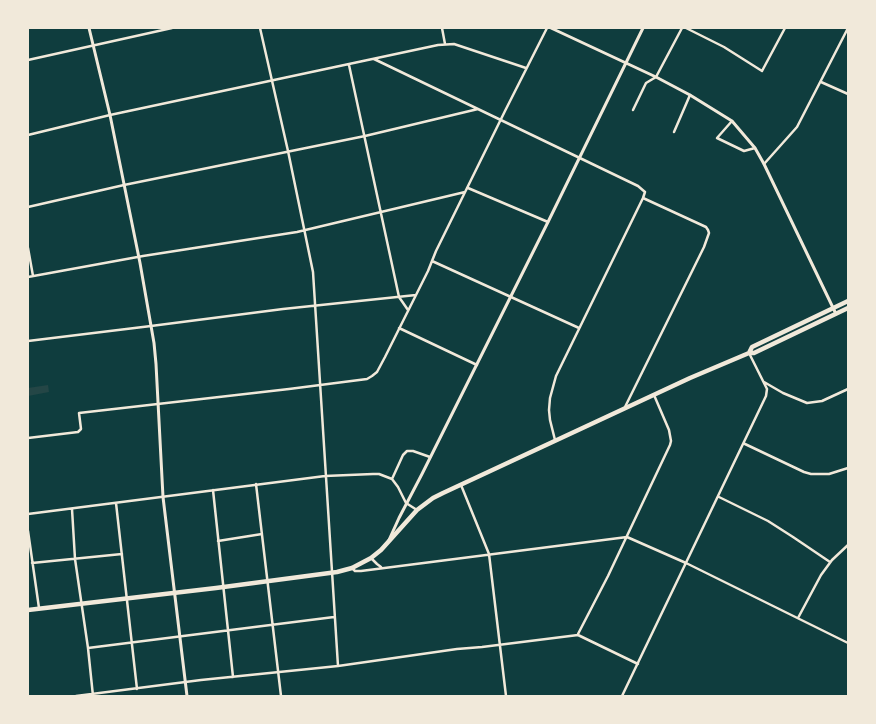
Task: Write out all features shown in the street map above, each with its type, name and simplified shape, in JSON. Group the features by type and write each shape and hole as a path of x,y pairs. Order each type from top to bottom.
{"main road":[{"path":"749,353 752,347 848,301"},
{"path":"28,610 174,594 352,568 371,558 386,545 417,510 433,498 690,378 749,353 754,353 848,308"}],"street":[{"path":"89,28 110,115 151,326 156,364 163,497 187,696"},
{"path":"28,60 93,44 172,28"},
{"path":"260,28 313,272 338,666"},
{"path":"442,28 445,44"},
{"path":"28,438 81,431 79,412 320,385 371,377 377,372 526,68 549,28 656,77 732,121 754,148 764,164 836,314"},
{"path":"386,545 580,159 643,28"},
{"path":"633,110 646,82 656,77 682,28"},
{"path":"686,28 724,47 762,71 785,28"},
{"path":"764,164 797,127 847,28"},
{"path":"28,135 110,115 445,44 454,44 526,68"},
{"path":"374,59 638,186 645,192 554,384 550,398 550,420 555,441"},
{"path":"349,65 399,297 408,310"},
{"path":"821,82 848,94"},
{"path":"674,132 690,95"},
{"path":"28,207 124,185 365,136 478,109"},
{"path":"732,121 718,138 744,151 754,148"},
{"path":"468,188 548,222"},
{"path":"28,277 305,230 466,192"},
{"path":"624,409 708,236 706,227 643,198"},
{"path":"28,248 33,276"},
{"path":"432,261 579,328"},
{"path":"28,341 283,309 416,295"},
{"path":"399,328 477,365"},
{"path":"622,696 766,396 767,389 749,353"},
{"path":"763,382 807,403 822,401 848,389"},
{"path":"578,635 606,582 670,445 669,430 654,395"},
{"path":"744,444 811,474 828,474 848,468"},
{"path":"392,479 403,455 407,451 413,451 430,457"},
{"path":"28,514 325,476 379,474 392,479 406,503 417,510"},
{"path":"256,484 281,696"},
{"path":"461,485 489,554 506,696"},
{"path":"213,490 233,677"},
{"path":"719,497 768,521 830,562"},
{"path":"116,503 137,689"},
{"path":"72,509 76,559 93,695"},
{"path":"28,531 39,608"},
{"path":"218,541 262,534"},
{"path":"352,568 358,571 627,537 686,563 848,643"},
{"path":"798,618 821,575 830,562 848,545"},
{"path":"32,563 122,554"},
{"path":"371,558 382,568"},
{"path":"88,648 335,617"},
{"path":"76,696 185,682 338,666 457,649 578,635 638,664"}],"shaded area":[{"path":"48,385 49,392 28,396 28,388"}]}
